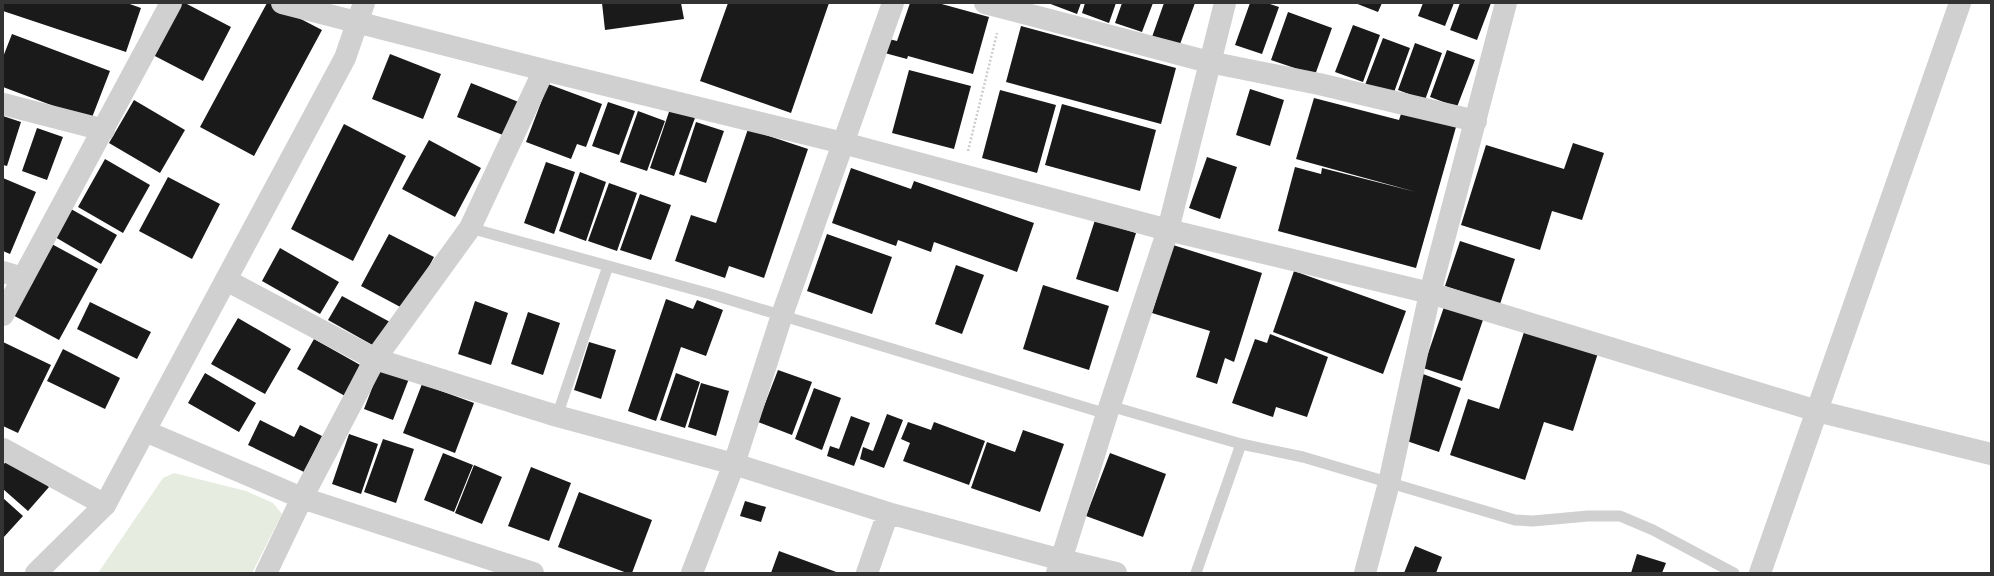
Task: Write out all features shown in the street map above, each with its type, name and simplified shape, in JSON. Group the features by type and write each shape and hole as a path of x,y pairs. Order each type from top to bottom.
{"street":[{"path":"3,315 104,130 171,3"},
{"path":"282,3 361,12 544,70 843,143 1168,230 1430,293 1817,411 1991,454"},
{"path":"692,573 734,464 782,315 893,3"},
{"path":"1059,567 1108,410 1168,230 1225,3"},
{"path":"1365,573 1389,483 1430,293 1506,3"},
{"path":"1760,573 1960,3"},
{"path":"994,6 1209,62 1319,84 1476,121"},
{"path":"36,573 105,505 345,58 361,12"},
{"path":"266,573 302,498 375,359 470,228 544,70"},
{"path":"3,104 104,130"},
{"path":"3,272 24,278"},
{"path":"226,280 375,359 557,416 734,464 1059,567 1116,573"},
{"path":"145,431 302,498 533,573"},
{"path":"3,449 105,505"},
{"path":"868,573 888,512"}],"lane":[{"path":"470,228 782,315 1108,410 1241,444 1303,457 1515,520 1534,521 1588,516 1620,516 1653,530 1734,573"},
{"path":"557,416 608,266"},
{"path":"1196,573 1241,444"}],"path":[{"path":"962,175 994,6"}],"shaded area":[{"path":"174,473 246,491 273,503 282,514 252,573 98,573 163,478"}],"building":[{"path":"3,3 127,3 141,8 126,52 3,11"},
{"path":"177,3 185,3 231,27 203,81 151,54"},
{"path":"267,3 270,3 322,30 254,156 200,127"},
{"path":"602,3 681,3 684,19 605,30"},
{"path":"728,3 829,3 791,113 700,81"},
{"path":"910,3 938,3 989,17 973,74 908,56 907,59 881,52 885,38 897,41"},
{"path":"1048,3 1081,3 1077,14"},
{"path":"1085,3 1116,3 1109,23 1082,13"},
{"path":"1122,3 1153,3 1142,32 1115,23"},
{"path":"1164,3 1195,3 1179,47 1152,37"},
{"path":"1250,3 1267,3 1279,7 1262,54 1235,45"},
{"path":"1355,3 1382,3 1378,12"},
{"path":"1423,3 1454,3 1445,26 1418,16"},
{"path":"1460,3 1491,3 1477,40 1450,30"},
{"path":"1288,12 1332,28 1315,75 1271,60"},
{"path":"1353,25 1380,35 1363,82 1335,72"},
{"path":"1021,26 1176,68 1161,124 1006,82"},
{"path":"12,34 110,71 91,120 3,87 3,57"},
{"path":"1383,38 1410,48 1393,95 1365,85"},
{"path":"1415,43 1442,53 1425,100 1398,90"},
{"path":"1447,50 1475,60 1457,107 1430,97"},
{"path":"390,54 441,74 423,119 372,99"},
{"path":"909,70 971,86 954,149 892,133"},
{"path":"471,83 521,103 508,137 457,117"},
{"path":"548,84 602,104 586,147 577,144 571,159 526,142"},
{"path":"1250,89 1284,100 1270,146 1236,135"},
{"path":"1000,90 1056,105 1037,173 982,158"},
{"path":"1314,98 1399,120 1402,111 1456,127 1416,268 1278,231 1295,167 1321,174 1322,168 1416,192 1296,159"},
{"path":"134,100 185,130 160,173 109,143"},
{"path":"608,102 635,111 619,155 592,146"},
{"path":"1062,104 1156,130 1140,191 1045,165"},
{"path":"671,106 696,115 674,176 650,168"},
{"path":"638,111 665,121 647,171 620,162"},
{"path":"3,116 21,122 7,166 3,165"},
{"path":"696,122 724,131 706,183 679,174"},
{"path":"344,124 406,156 353,261 291,229"},
{"path":"37,128 63,137 47,180 22,171"},
{"path":"748,129 808,149 764,278 729,266 725,278 675,261 691,215 716,223"},
{"path":"429,140 481,168 455,217 402,189"},
{"path":"1573,143 1604,153 1582,220 1552,211 1540,250 1461,225 1486,145 1564,169"},
{"path":"1207,157 1237,167 1220,219 1189,208"},
{"path":"105,159 150,185 123,233 78,207"},
{"path":"546,162 575,172 554,234 524,223"},
{"path":"851,168 911,189 914,181 1034,223 1017,272 934,242 931,252 898,240 896,246 832,223"},
{"path":"580,172 606,182 586,241 559,231"},
{"path":"168,177 220,204 192,259 139,231"},
{"path":"3,178 36,192 10,254 3,251"},
{"path":"609,183 637,193 617,251 588,241"},
{"path":"640,194 671,205 651,260 620,250"},
{"path":"71,209 117,235 101,264 55,237"},
{"path":"1095,220 1136,233 1118,292 1076,279"},
{"path":"389,234 434,257 406,310 361,286"},
{"path":"827,234 892,257 872,314 807,291"},
{"path":"1460,241 1515,259 1500,304 1445,286"},
{"path":"48,242 98,269 59,340 9,313"},
{"path":"1173,245 1262,273 1234,362 1225,358 1217,384 1196,377 1210,331 1152,313"},
{"path":"280,248 339,282 320,314 262,281"},
{"path":"956,265 984,275 962,334 935,324"},
{"path":"1294,271 1406,311 1383,374 1273,332"},
{"path":"1043,285 1109,306 1089,370 1023,349"},
{"path":"342,296 390,322 376,347 328,320"},
{"path":"666,299 693,309 697,300 723,310 706,356 681,347 656,421 628,411"},
{"path":"475,301 508,313 491,365 458,354"},
{"path":"90,302 151,332 137,359 77,329"},
{"path":"1445,304 1484,317 1462,381 1423,368"},
{"path":"528,312 560,323 543,375 511,364"},
{"path":"238,318 291,349 265,394 211,364"},
{"path":"1525,329 1598,353 1573,431 1544,422 1525,480 1450,455 1468,399 1499,409"},
{"path":"1270,334 1328,357 1307,417 1276,407 1273,417 1232,403 1255,339 1267,343"},
{"path":"314,339 362,366 345,396 297,369"},
{"path":"3,342 51,365 18,433 3,426"},
{"path":"589,342 616,350 601,399 574,390"},
{"path":"63,349 120,378 105,409 47,381"},
{"path":"381,365 410,376 393,420 364,409"},
{"path":"778,370 812,382 792,435 758,422"},
{"path":"205,373 256,403 239,432 188,403"},
{"path":"676,373 700,382 685,428 660,420"},
{"path":"1423,374 1461,388 1439,452 1401,439"},
{"path":"701,383 729,391 716,436 688,427"},
{"path":"422,384 474,403 455,453 403,433"},
{"path":"814,388 841,398 822,450 795,439"},
{"path":"887,414 903,420 884,468 860,459 863,447 873,451"},
{"path":"851,416 870,423 854,466 827,456 830,446 839,449"},
{"path":"260,420 294,437 300,425 322,436 304,472 248,445"},
{"path":"908,422 931,430 934,422 985,441 969,485 903,461 910,443 901,439"},
{"path":"1023,430 1064,444 1040,512 971,488 987,442 1015,452"},
{"path":"349,434 378,444 361,494 332,484"},
{"path":"383,439 414,449 396,503 364,492"},
{"path":"443,453 473,465 454,512 424,500"},
{"path":"1110,453 1166,474 1143,537 1086,516"},
{"path":"12,455 49,487 28,511 3,489 3,465"},
{"path":"474,465 502,477 482,524 455,513"},
{"path":"531,467 571,483 549,541 508,526"},
{"path":"579,492 652,520 632,573 627,573 558,547"},
{"path":"3,498 23,516 3,538"},
{"path":"745,501 766,507 761,522 740,516"},
{"path":"1415,546 1442,557 1436,573 1404,573"},
{"path":"779,551 839,573 771,573"},
{"path":"1637,554 1666,563 1662,573 1631,573"}]}
